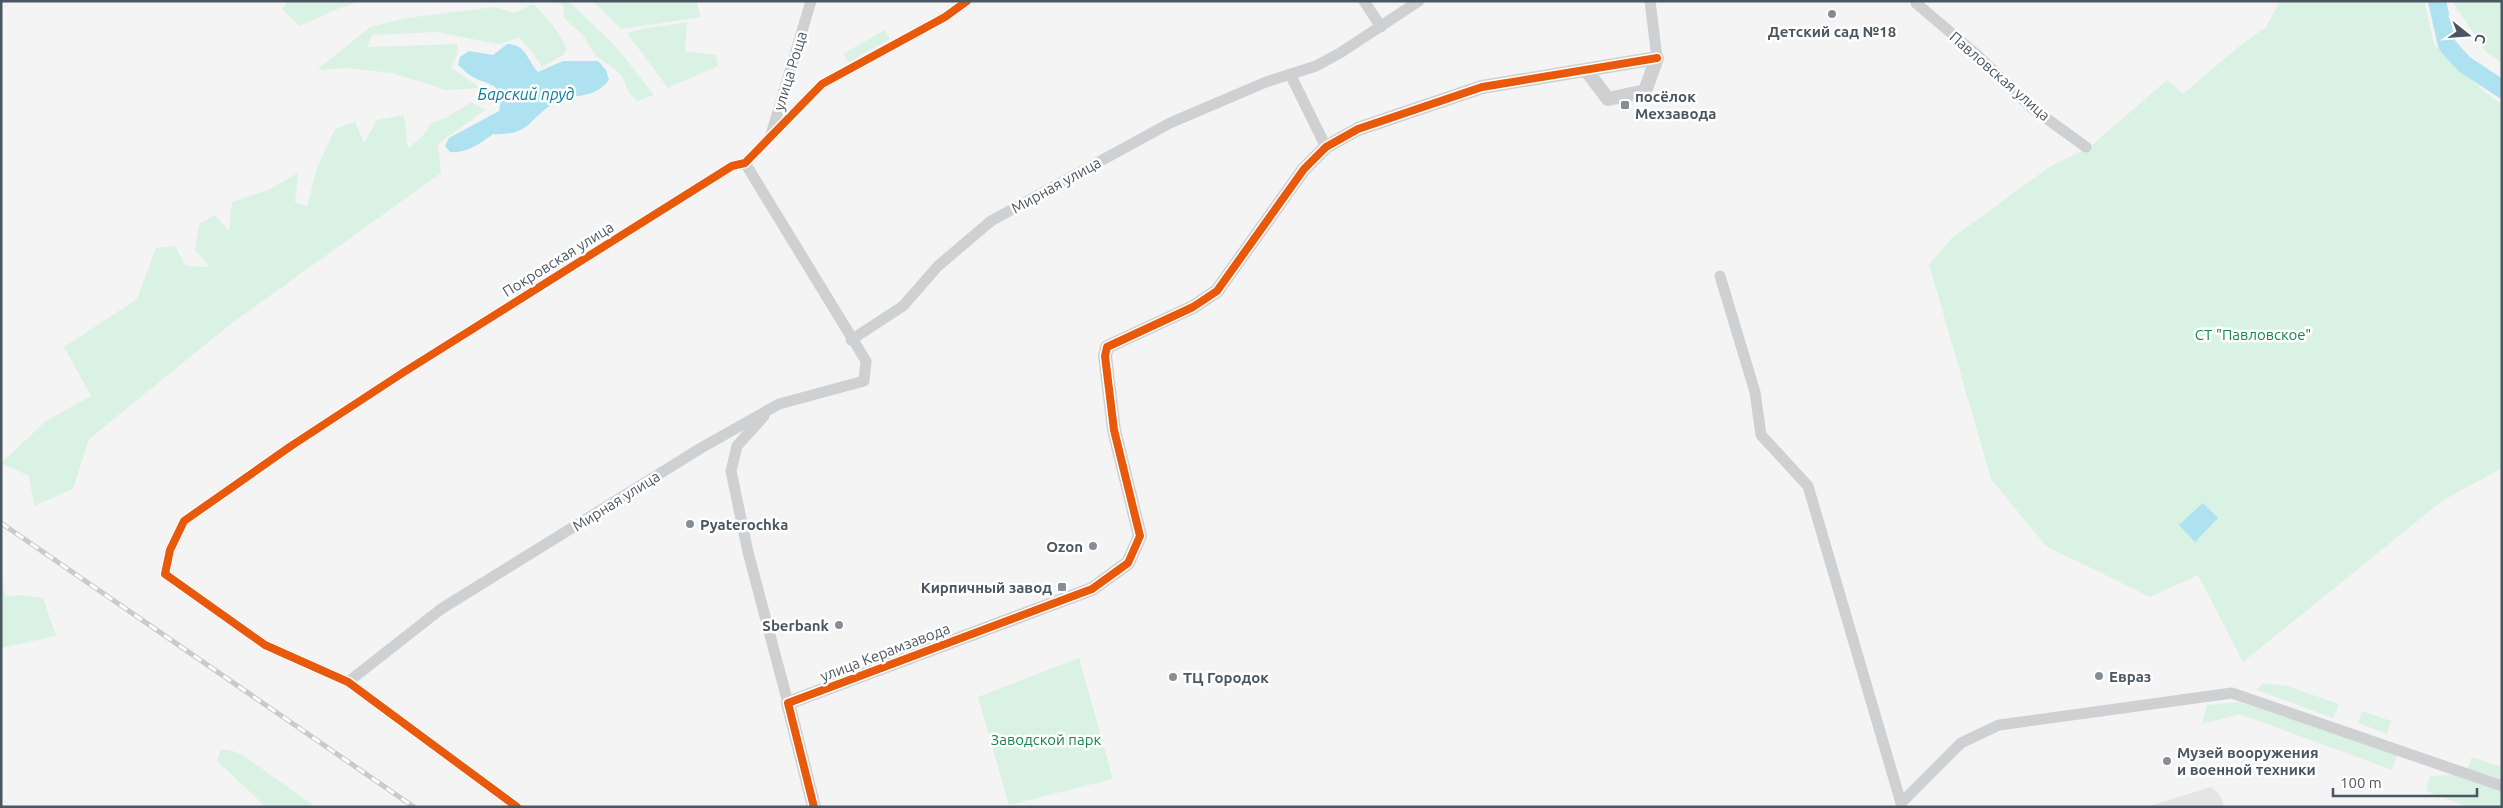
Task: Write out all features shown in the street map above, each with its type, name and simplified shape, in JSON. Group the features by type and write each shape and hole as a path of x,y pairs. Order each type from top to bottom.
{"street":[{"name":"улица Роща","path":"769,140 811,1"},
{"name":"Покровская улица","path":"348,682 265,645 165,574 170,550 184,521 291,446 732,166 745,163 822,84 945,17 967,1"},
{"path":"1364,1 1381,27"},
{"name":"Мирная улица","path":"851,340 903,306 938,266 991,221 1170,123 1266,82 1316,66 1381,27 1419,1"},
{"path":"1586,70 1608,100 1645,91 1657,58 1650,1"},
{"name":"Павловская улица","path":"1918,2 2032,108 2086,147"},
{"path":"1290,74 1326,147 1358,129 1482,87 1657,58"},
{"name":"улица Керамзавода","path":"788,703 1092,589 1128,563 1140,536 1114,430 1106,356 1107,347 1193,308 1217,291 1304,169 1326,147"},
{"name":"Мирная улица","path":"348,682 441,609 772,408 864,381 866,361 851,340 745,163"},
{"path":"1720,276 1755,392 1761,435 1808,486 1900,805 1961,743 1999,725 2232,693 2502,786"},
{"path":"772,408 737,446 731,471 748,552 814,807"},
{"path":"348,682 517,807"}],"shaded area":[{"path":"2211,787 2220,795 2224,807 2146,807"}],"green space":[{"path":"288,1 361,1 337,9 300,26 282,9"},
{"path":"553,1 569,1 618,49 654,95 637,101 629,93 621,74 595,55 583,35 564,18 563,5"},
{"path":"593,1 696,1 701,17 621,29"},
{"name":"СТ \"Павловское\"","path":"2280,1 2424,1 2434,45 2487,94 2502,104 2502,468 2442,501 2243,662 2198,575 2150,597 2046,546 1991,479 1929,264 1952,238 2051,166 2090,147 2167,80 2183,94 2237,48 2266,27"},
{"path":"2452,1 2502,1 2502,63 2486,52"},
{"path":"533,4 553,25 567,48 563,55 542,67 519,38 499,44 436,32 372,35 367,47 457,44 458,52 451,68 481,88 446,90 392,73 348,68 317,70 370,27 407,18 495,7 515,13"},
{"path":"687,22 685,51 716,55 718,66 668,88 627,33"},
{"path":"885,30 890,39 849,62 843,54"},
{"path":"471,102 485,110 438,144 441,173 232,323 89,439 73,489 34,506 29,476 1,463 46,421 91,396 64,347 137,299 156,248 175,246 186,266 210,267 195,250 200,223 215,215 229,231 232,202 268,190 298,173 295,202 307,207 317,168 335,129 355,122 364,143 377,120 404,115 408,148 423,136 431,123 446,118"},
{"path":"1,568 5,596 24,595 43,598 56,636 1,648"},
{"name":"Заводской парк","path":"1079,658 1113,779 1009,805 978,697"},
{"path":"2263,683 2287,686 2339,704 2333,718 2257,690"},
{"path":"2240,702 2397,755 2392,770 2240,714 2202,724 2207,705"},
{"path":"2362,711 2391,721 2387,734 2358,723"},
{"path":"221,749 233,751 244,756 316,807 266,807 217,761"},
{"path":"2472,757 2502,767 2502,781 2467,769"},
{"path":"2454,775 2502,792 2502,807 2469,807 2426,791 2430,776"}],"water":[{"name":"Барский пруд","path":"507,44 522,50 538,72 563,61 598,61 606,70 609,80 603,87 589,94 560,100 544,110 521,130 505,134 493,134 467,150 450,152 445,146 449,138 499,111 501,102 498,90 494,86 471,76 458,65 460,57 469,51 493,55"},
{"path":"2203,503 2218,518 2195,542 2179,525"}],"waterway":[{"path":"2437,1 2447,45 2464,64 2502,89"}],"railway":[{"path":"1,523 414,807"}],"cycle path":[{"path":"517,807 348,682 265,645 165,574 170,550 184,521 291,446 404,372 732,166 745,163 822,84 945,17 967,1"},
{"path":"814,807 788,703 1092,589 1128,563 1140,536 1114,430 1105,356 1107,347 1193,307 1217,291 1304,169 1326,147 1358,129 1482,87 1657,58"}],"place":[{"name":"Детский сад №18","path":"1832,14"},
{"name":"посёлок Мехзавода","path":"1625,105"},
{"name":"Pyaterochka","path":"690,524"},
{"name":"Ozon","path":"1093,546"},
{"name":"Кирпичный завод","path":"1062,587"},
{"name":"Sberbank","path":"839,625"},
{"name":"Евраз","path":"2099,676"},
{"name":"ТЦ Городок","path":"1173,677"},
{"name":"Музей вооружения и военной техники","path":"2167,761"}]}
